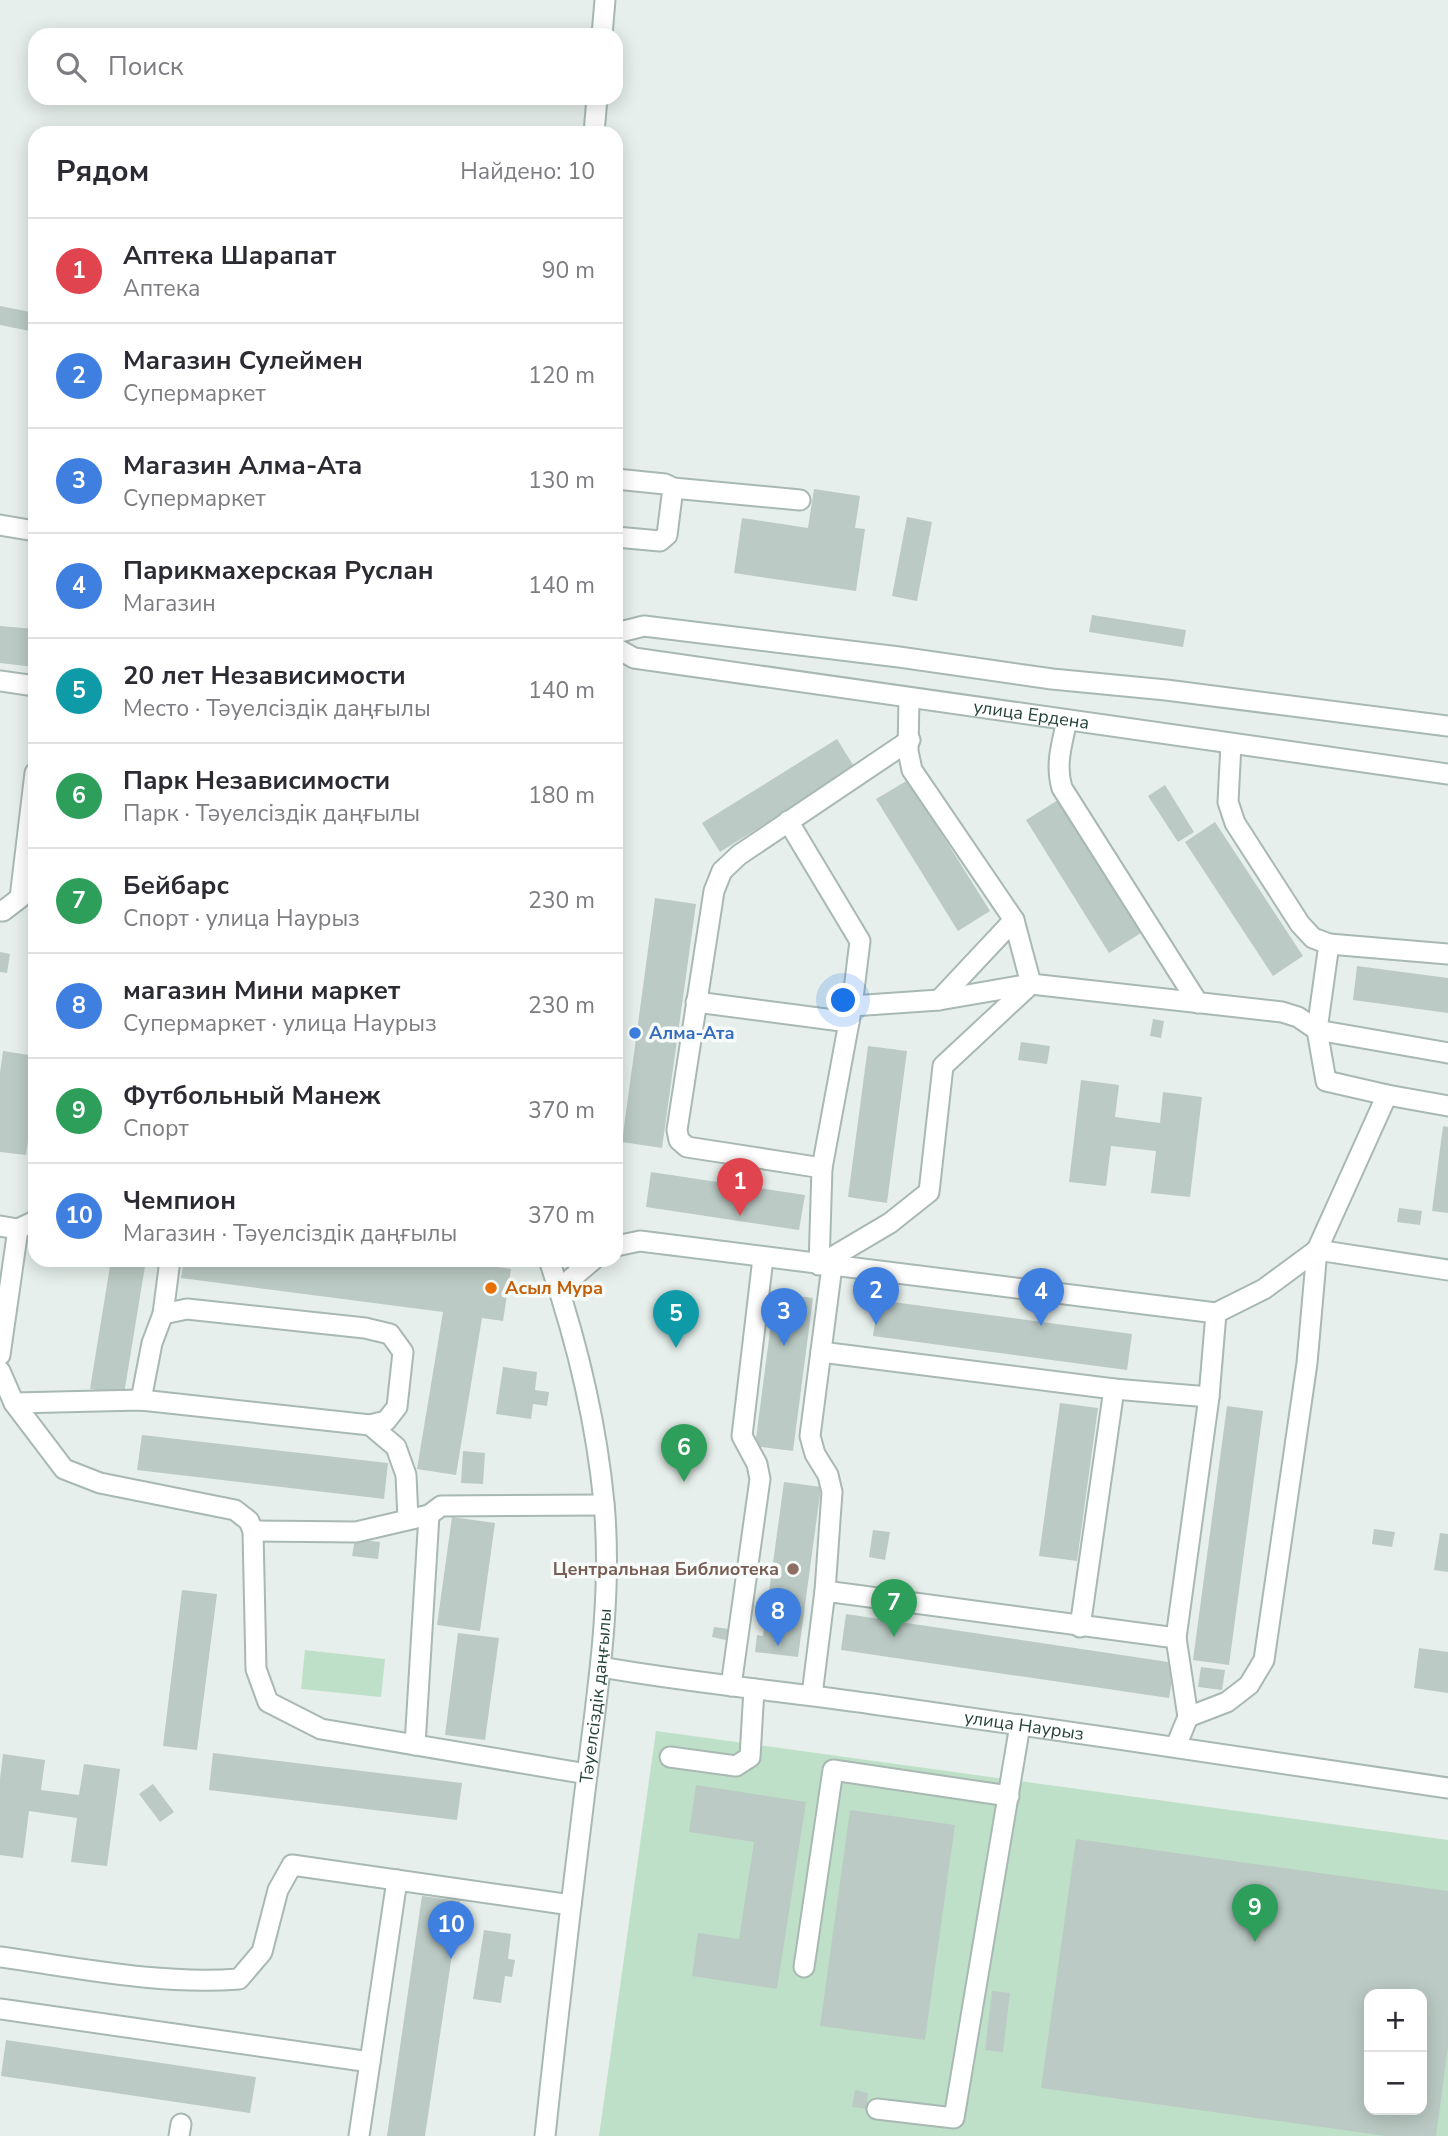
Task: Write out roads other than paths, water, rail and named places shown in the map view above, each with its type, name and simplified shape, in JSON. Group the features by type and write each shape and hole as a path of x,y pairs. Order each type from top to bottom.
{"street":[{"path":"603,28 605,0"},
{"path":"595,126 596,105"},
{"path":"623,480 665,484 673,488 800,500"},
{"path":"623,538 660,541 667,535 673,488"},
{"path":"0,525 28,530"},
{"path":"623,631 644,626 899,657 1052,679 1448,726"},
{"name":"улица Ердена","path":"623,652 634,658 1448,774"},
{"path":"0,681 28,685"},
{"path":"909,698 908,751 912,770 1014,920 1031,984"},
{"path":"1067,720 1058,759 1062,788 1198,1003"},
{"path":"822,1168 687,1146 679,1140 677,1130 714,891 722,872 739,855 910,740"},
{"path":"1231,744 1228,802 1235,823 1300,924 1313,938 1329,944 1448,954"},
{"path":"788,821 860,942 851,1014 822,1168 826,1265 821,1352 810,1436 815,1454 828,1475 832,1492 825,1591 812,1695"},
{"path":"0,911 20,898 28,855"},
{"path":"939,1000 1014,920"},
{"path":"1329,944 1317,1030 1326,1081 1387,1096 1448,1106"},
{"path":"826,1265 890,1223 929,1192 943,1066 1031,984"},
{"path":"696,1002 851,1014 1031,984 1282,1012 1298,1017 1317,1030 1448,1053"},
{"path":"1188,1717 1227,1702 1248,1685 1264,1660 1307,1363 1317,1250 1387,1096"},
{"path":"0,1354 18,1225"},
{"path":"623,1245 640,1241 1216,1313 1264,1289 1317,1250 1448,1270"},
{"path":"732,1686 760,1479 757,1464 742,1436 763,1258"},
{"path":"141,1400 152,1343 163,1314 169,1267"},
{"name":"Тәуелсіздік даңғылы","path":"545,2136 570,1905 601,1667 606,1574 604,1505 592,1414 551,1267"},
{"path":"559,1289 585,1267"},
{"path":"14,1403 141,1400 370,1425 386,1421 397,1407 403,1352 390,1334 365,1328 187,1309 163,1314"},
{"path":"1175,1746 1188,1717 1176,1638 1209,1397 1216,1313"},
{"path":"821,1352 1114,1389 1209,1397"},
{"path":"0,1371 14,1403 64,1469 100,1483 235,1510 249,1521 253,1531 256,1669 268,1702 321,1729 587,1774"},
{"path":"1080,1627 1114,1389"},
{"path":"370,1425 396,1447 406,1475 408,1519"},
{"path":"253,1531 356,1532 429,1515 441,1506 604,1505"},
{"path":"415,1745 429,1515"},
{"path":"825,1591 1176,1638"},
{"name":"улица Наурыз","path":"601,1667 667,1679 812,1695 1175,1746 1448,1788"},
{"path":"670,1757 736,1766 750,1757 754,1689"},
{"path":"877,2109 954,2118 1020,1724"},
{"path":"804,1967 833,1770 1009,1796"},
{"path":"0,1957 159,1978 203,1982 239,1979 262,1952 278,1890 292,1865 570,1905"},
{"path":"359,2136 397,1880"},
{"path":"0,2009 370,2062"}],"place":[{"name":"Алма-Ата","path":"635,1033"},
{"name":"Аптека Шарапат","path":"740,1216"},
{"name":"Асыл Мура","path":"491,1288"},
{"name":"Магазин Сулеймен","path":"876,1325"},
{"name":"Парикмахерская Руслан","path":"1041,1326"},
{"name":"Магазин Алма-Ата","path":"784,1346"},
{"name":"20 лет Независимости","path":"676,1348"},
{"name":"Парк Независимости","path":"684,1482"},
{"name":"Центральная Библиотека","path":"793,1569"},
{"name":"Бейбарс","path":"894,1637"},
{"name":"магазин Мини маркет","path":"778,1646"},
{"name":"Футбольный Манеж","path":"1255,1942"},
{"name":"Чемпион","path":"451,1959"}]}
